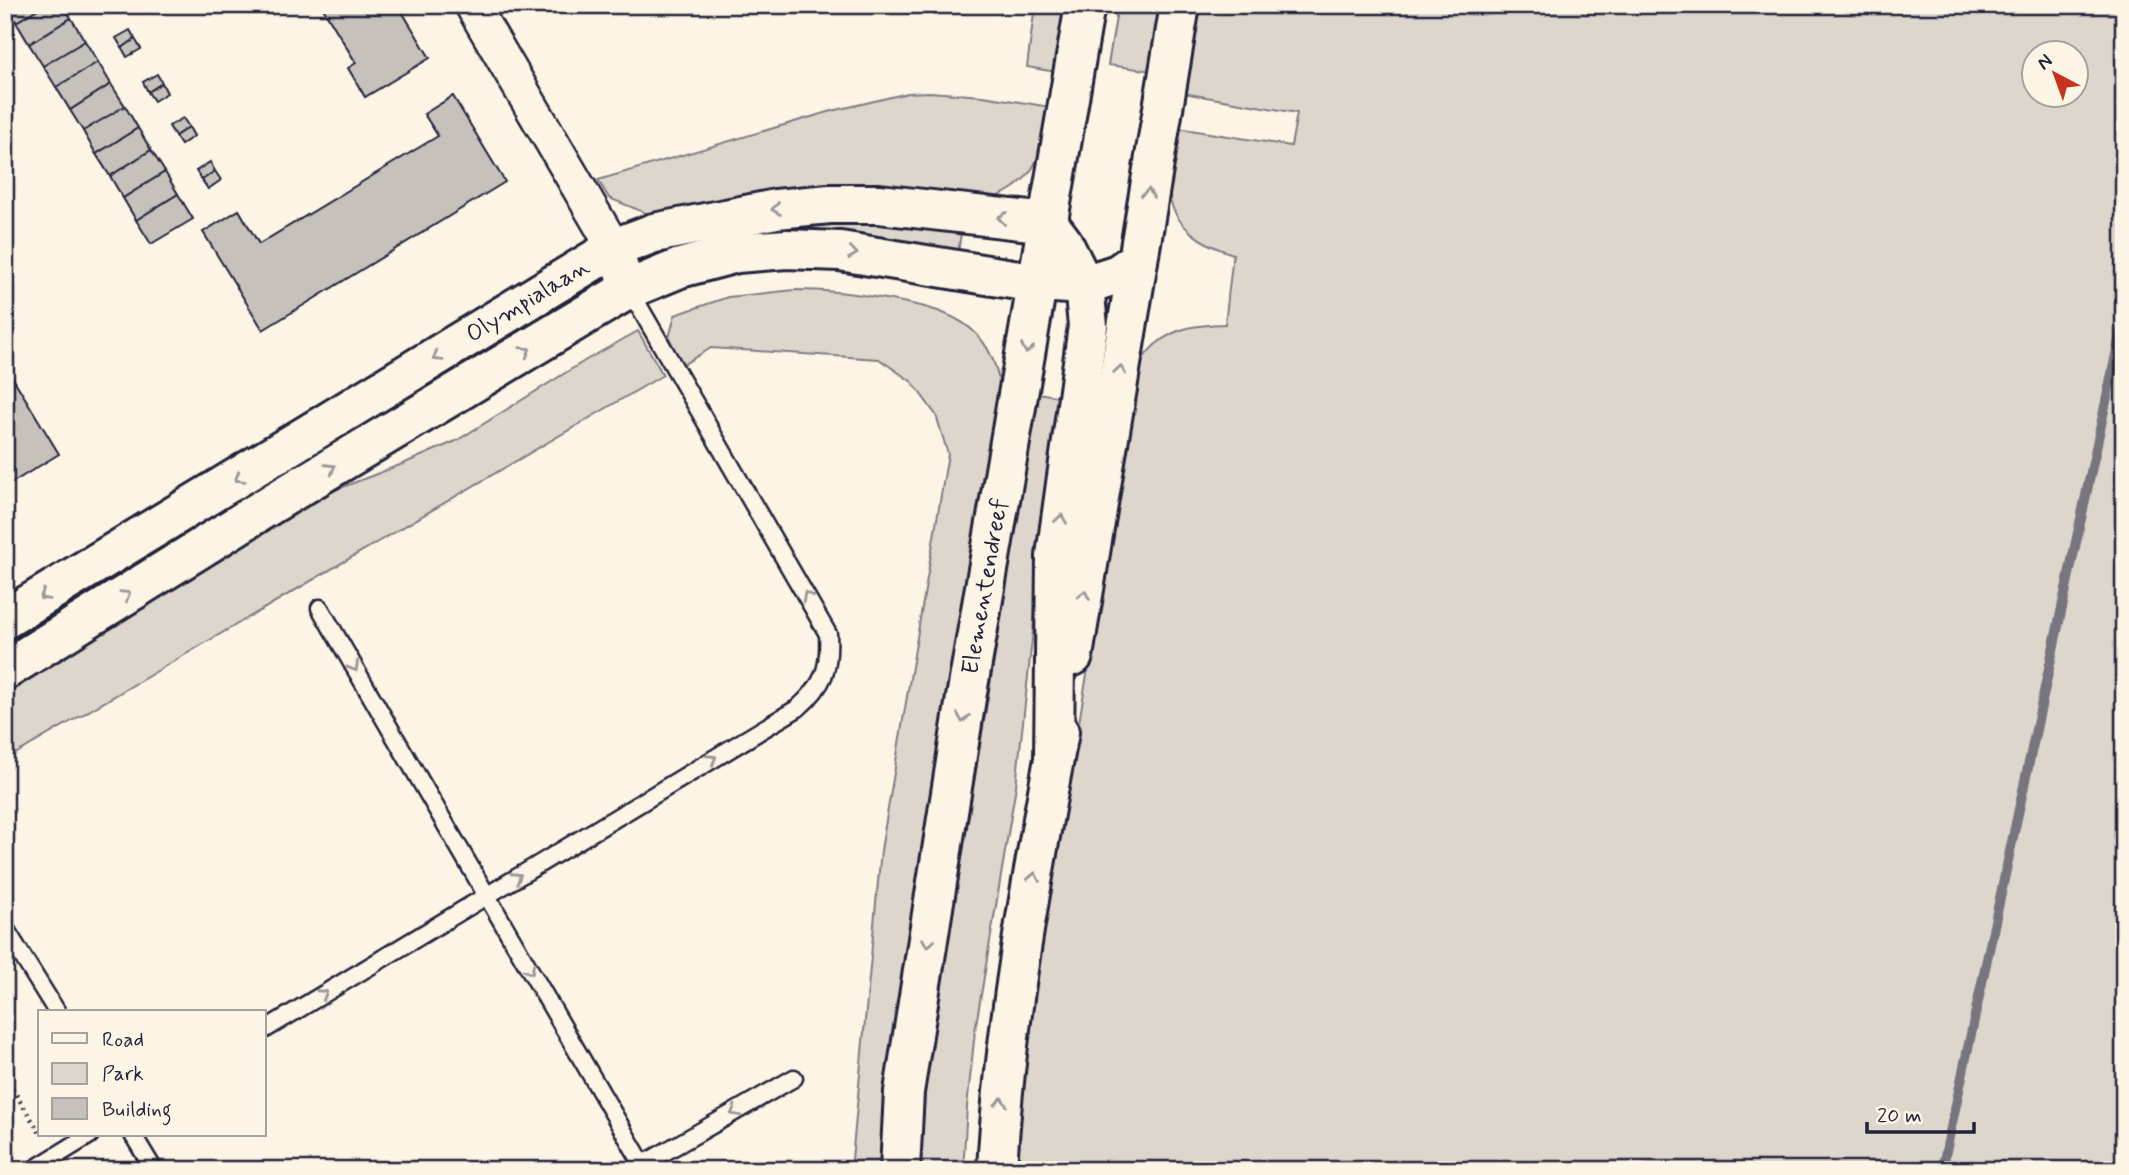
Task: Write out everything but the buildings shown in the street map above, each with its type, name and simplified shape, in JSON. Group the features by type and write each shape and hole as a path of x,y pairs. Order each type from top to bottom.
{"main road":[{"name":"Elementendreef","path":"900,1170 906,1078 964,711 1084,5"},
{"path":"997,1170 1001,1095 1018,969 1085,589 1180,5"},
{"name":"Olympialaan","path":"5,619 614,248 654,233 708,222 776,209 830,204 879,204 1048,223"},
{"path":"1048,223 1063,243 1084,285 1088,326 1056,556 1054,758"},
{"name":"Olympialaan","path":"5,670 273,503 629,289 680,268 737,253 839,251 1038,282 1084,285 1118,274 1138,260"}],"street":[{"path":"474,6 614,248 629,289"}],"lane":[{"path":"266,1029 798,708 814,694 824,676 829,655 828,634 629,289"},
{"path":"320,608 641,1168 794,1078"},
{"path":"5,928 56,1010"},
{"path":"33,1170 88,1136"},
{"path":"134,1136 154,1170"}],"path":[{"path":"5,1077 38,1130"}],"green space":[{"path":"1035,5 1067,5 1056,72 1027,67"},
{"path":"1118,5 1162,5 1152,71 1108,65"},
{"path":"1198,5 2124,5 2124,1170 1014,1170 1029,1023 1139,362 1155,345 1180,330 1225,324 1233,254 1201,240 1192,233 1183,225 1172,205 1169,177 1177,128 1291,146 1297,113 1183,93"},
{"path":"908,93 983,96 1050,107 1039,155 1025,178 1014,187 982,203 658,218 609,198 598,180 828,112"},
{"path":"812,216 962,227 957,259 770,238 745,225"},
{"path":"795,290 863,295 946,314 962,322 987,348 1000,390 883,1170 851,1170 881,850 948,454 936,415 912,382 879,359 711,348 682,365 669,338 675,315 728,297"},
{"path":"545,310 553,322 5,655 5,637"},
{"path":"638,331 663,375 5,760 5,679 322,495 456,441"},
{"path":"1038,393 1067,398 1037,594 1016,786 975,1031 963,1170 919,1170 927,1068"}],"waterway":[{"path":"1942,1170 2124,317"}]}
